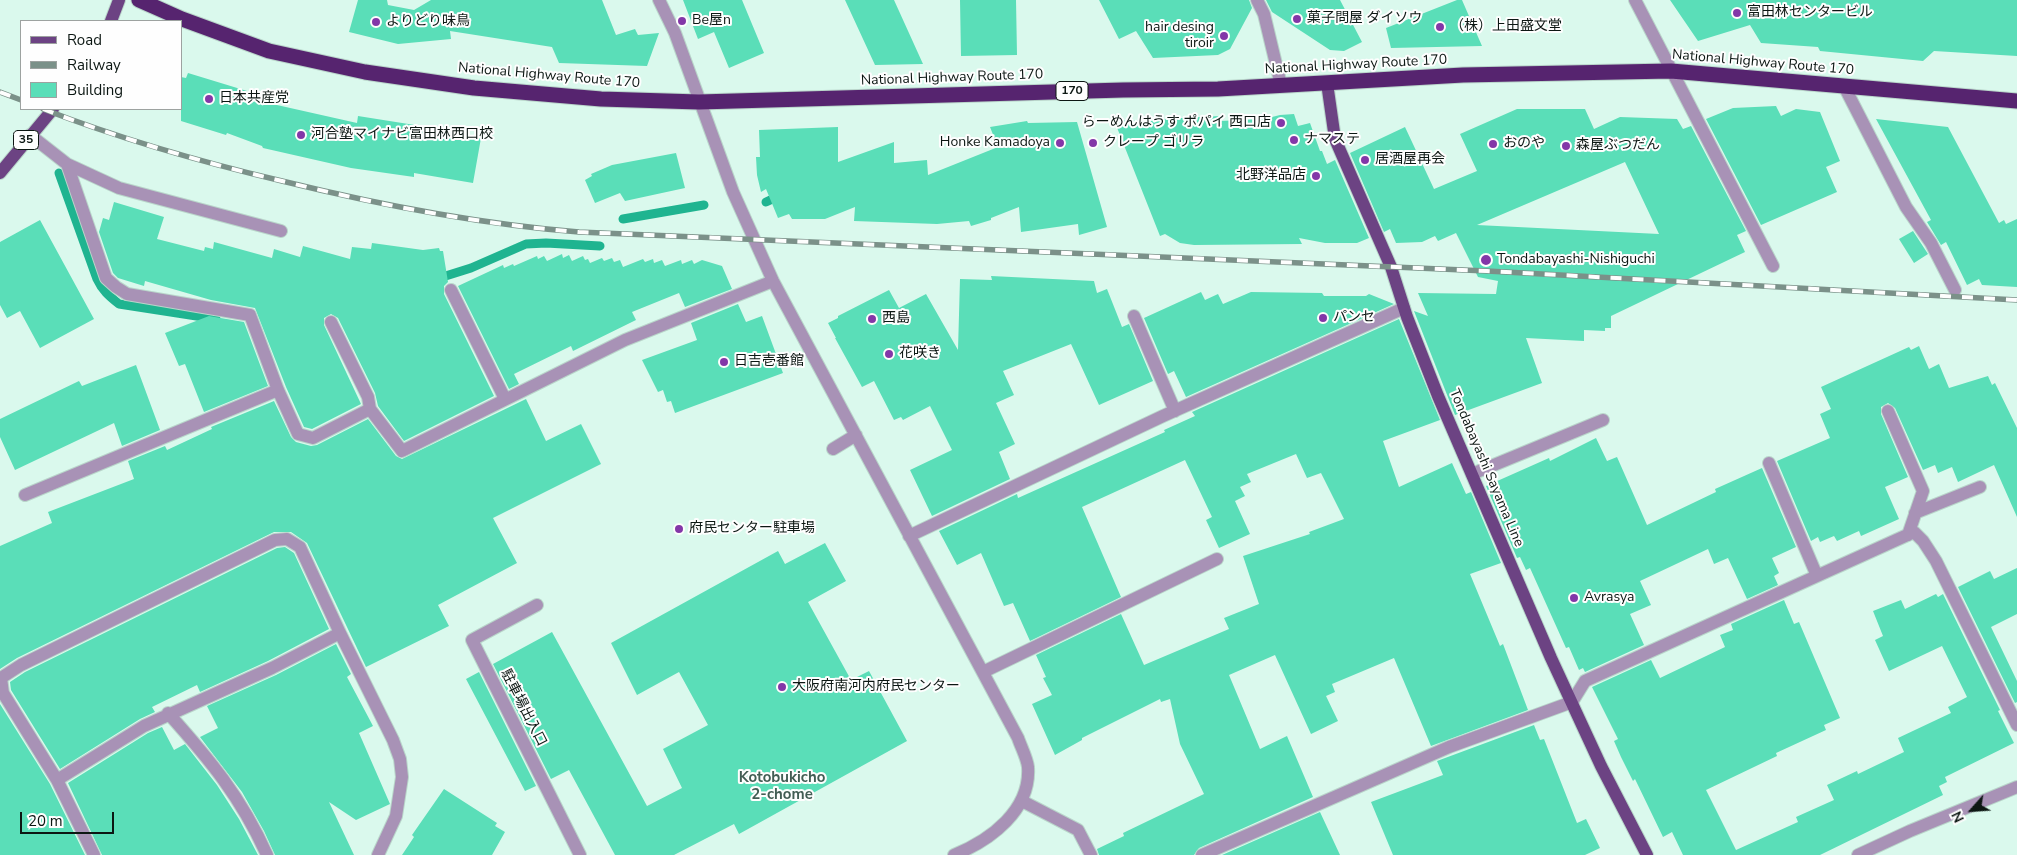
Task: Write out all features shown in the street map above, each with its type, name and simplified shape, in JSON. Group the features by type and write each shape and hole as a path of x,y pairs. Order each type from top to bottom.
{"highway":[{"name":"National Highway Route 170","path":"139,0 182,19 270,51 365,72 493,90 601,99 699,102 1094,90 1218,89 1463,75 1671,71 2017,101"}],"main road":[{"path":"111,20 119,0"},
{"name":"Tondabayashi Sayama Line","path":"1327,83 1334,139 1391,267 1404,308 1438,396 1551,658 1601,766 1647,855"},
{"name":"35","path":"0,173 52,110"}],"street":[{"path":"659,0 675,33 733,192 773,281 1018,738 1028,765 1026,792 1017,810 996,831 954,855"},
{"path":"1257,0 1264,14 1281,85"},
{"path":"1635,0 1773,266"},
{"path":"1844,86 1906,207 1930,243 1955,290"},
{"path":"30,135 67,164 119,188 281,231"},
{"path":"67,164 106,278 116,287 127,294 250,315 278,390 298,434 313,438 370,409"},
{"path":"331,322 368,397 370,409 402,451 625,340 773,281"},
{"path":"451,290 505,399"},
{"path":"909,536 1175,411 1404,308"},
{"path":"1134,316 1175,411"},
{"path":"25,495 278,390"},
{"path":"1888,411 1923,491 1908,534"},
{"path":"1472,474 1603,420"},
{"path":"833,449 856,435"},
{"path":"1769,463 1818,576"},
{"path":"1916,513 1980,487"},
{"path":"1202,855 1449,748 1572,702 1585,681 1914,532 1923,540 1936,561 2017,724"},
{"path":"94,855 57,780 3,694 1,678 21,666 275,540 287,539 300,548 394,740 400,759 402,777 396,816 378,855"},
{"path":"983,672 1217,559"},
{"name":"駐車場出入口","path":"537,604 472,640 580,855"},
{"path":"57,780 113,743 168,713 244,681 340,633"},
{"path":"168,713 222,776 237,797 267,855"},
{"path":"1858,855 1910,831 2017,787"},
{"path":"1022,801 1078,830 1091,855"}],"building":[{"path":"358,0 387,0 388,5 414,10 431,0 602,0 616,35 635,29 638,35 659,33 647,66 559,63 552,47 450,31 451,39 398,44 349,32"},
{"path":"683,0 742,0 764,53 729,68 714,32 698,39"},
{"path":"845,0 894,0 923,64 875,65"},
{"path":"960,0 1016,0 1017,55 961,56"},
{"path":"1099,0 1249,0 1252,8 1230,49 1218,55 1153,58 1136,31 1119,39"},
{"path":"1266,0 1340,0 1362,42 1344,51 1330,50 1272,12"},
{"path":"1457,0 1462,0 1482,46 1391,48 1386,28"},
{"path":"1670,0 2017,0 2017,56 1934,51 1923,61 1820,51 1818,47 1761,43 1750,25 1698,41"},
{"path":"188,73 270,98 268,103 357,123 358,116 481,138 473,183 414,173 414,177 351,168 263,148 227,133 226,135 181,121 182,77 186,78"},
{"path":"1776,106 1781,116 1796,109 1820,112 1840,161 1826,167 1837,192 1761,225 1706,119 1733,108"},
{"path":"1517,109 1585,109 1594,129 1620,117 1677,119 1683,129 1691,126 1746,231 1737,235 1745,252 1611,316 1611,328 1605,328 1605,331 1584,330 1584,341 1526,338 1542,383 1455,415 1414,311 1428,316 1418,293 1496,294 1498,281 1478,277 1456,233 1438,241 1435,236 1422,242 1396,243 1390,229 1384,232 1350,153 1405,127 1434,189 1477,171 1460,134","holes":["1625,162 1659,234 1477,225"]},
{"path":"1294,114 1298,126 1310,123 1327,164 1335,160 1369,238 1357,243 1325,243 1299,238 1302,244 1194,245 1180,243 1165,234 1160,236 1114,120 1162,121 1162,119 1220,116 1220,121 1264,119"},
{"path":"1876,119 1948,127 1999,223 2004,220 2006,224 2017,219 2017,287 1982,285 1979,279 1967,285 1946,242 1941,245 1927,222 1931,220"},
{"path":"1027,121 1028,123 1077,122 1107,227 1079,235 1078,224 1021,232 1019,207 991,218 991,220 971,226 969,221 937,224 854,221 855,207 825,219 792,219 789,214 778,218 766,189 761,192 757,175 756,157 760,157 759,130 838,127 838,162 894,142 894,163 927,160 928,175 998,147 990,127"},
{"path":"676,153 685,188 625,201 620,193 595,203 585,180 592,176 591,174 612,165"},
{"path":"114,202 164,217 157,239 204,251 205,247 213,249 214,242 272,258 274,249 300,257 303,246 350,259 352,247 371,249 372,243 423,250 439,248 440,251 443,251 448,282 444,286 444,294 494,396 404,441 378,406 375,393 338,318 331,314 324,318 324,325 361,404 312,429 304,427 255,308 211,300 145,281 144,286 118,278 113,273 99,232 103,218 109,220"},
{"path":"40,220 94,319 40,348 20,311 7,318 0,305 0,242"},
{"path":"1913,231 1928,254 1914,263 1899,239"},
{"path":"562,254 563,258 569,255 572,261 583,256 590,263 602,258 604,261 612,258 614,262 620,260 623,267 643,259 645,262 653,259 654,263 662,260 665,266 681,260 682,264 692,260 694,264 702,260 722,266 732,289 685,307 679,293 632,312 636,320 573,351 571,346 514,374 519,384 509,389 458,286 503,265 504,268 513,264 514,266 537,256 538,259 544,256 547,261"},
{"path":"991,276 1094,281 1097,293 1107,289 1122,327 1129,324 1153,381 1099,405 1071,344 1003,371 1014,395 996,403 1015,444 999,452 1010,479 932,516 910,470 952,450 930,406 903,420 901,417 894,420 874,381 862,387 828,323 889,290 899,308 926,294 958,350 960,279 992,280"},
{"path":"1201,292 1205,300 1218,294 1223,304 1251,292 1322,293 1324,296 1366,296 1369,294 1394,304 1186,397 1174,371 1168,374 1144,318"},
{"name":"日吉壱番館","path":"738,304 746,322 762,316 783,373 675,413 671,401 667,402 663,390 658,392 642,360 697,340 691,323"},
{"path":"209,316 244,322 268,386 204,412 185,364 179,366 165,333"},
{"path":"1399,319 1440,420 1383,441 1399,487 1452,463 1466,494 1471,492 1501,563 1470,574 1500,646 1503,644 1528,710 1431,746 1394,658 1332,684 1335,692 1326,696 1338,721 1311,734 1275,655 1229,675 1260,749 1287,736 1313,797 1199,848 1194,855 1099,855 1097,849 1124,836 1123,833 1204,794 1180,744 1170,699 1161,702 1160,699 1082,738 1082,740 1055,755 1032,704 1052,695 1043,678 1046,677 1036,655 1121,614 1144,665 1229,629 1224,618 1259,604 1243,556 1310,534 1309,532 1344,519 1321,473 1307,478 1296,454 1247,474 1251,482 1240,487 1245,496 1235,501 1250,534 1219,548 1206,520 1212,517 1185,460 1082,507 1121,597 1030,641 1013,603 1004,606 981,553 957,565 939,531 1017,494 1018,498 1165,432 1164,430 1195,416 1192,412"},
{"path":"1919,346 1929,369 1939,364 1949,388 1988,376 1992,385 1995,383 2017,428 2017,517 1994,465 1958,482 1952,467 1938,473 1935,465 1923,470 1895,408 1888,403 1881,407 1881,414 1908,477 1885,487 1899,519 1861,536 1859,531 1837,541 1834,536 1820,542 1818,537 1811,541 1777,461 1830,438 1820,414 1831,409 1821,387 1909,347 1911,350"},
{"path":"136,365 160,430 122,446 114,423 15,470 0,437 0,419 79,381 82,386"},
{"path":"526,399 546,441 581,424 601,464 493,518 517,563 438,605 449,626 366,667 307,543 291,532 274,532 17,658 0,669 0,546 52,523 48,512 134,479 128,461 165,446 167,450 212,429 211,427 274,401 291,437 296,442 311,446 317,445 368,419 396,456 402,459"},
{"path":"1596,438 1607,461 1617,457 1647,525 1716,492 1715,489 1762,468 1796,547 1772,558 1779,573 1774,576 1778,585 1747,599 1728,558 1714,564 1708,549 1640,581 1651,605 1630,614 1644,645 1585,672 1583,668 1579,670 1569,647 1566,648 1530,568 1526,570 1520,557 1517,558 1486,486 1549,458 1550,461"},
{"name":"大阪府南河内府民センター","path":"825,543 846,581 808,602 851,680 869,671 907,741 739,834 734,824 674,855 615,855 569,770 551,779 493,664 552,632 647,806 682,788 663,749 708,725 679,672 637,695 611,643 778,551 785,564"},
{"path":"285,547 294,553 329,629 268,661 200,692 197,685 152,707 155,712 140,719 60,769 11,690 10,682 25,672 277,548"},
{"path":"2017,568 2017,614 1991,627 2017,681 2017,702 2015,703 1958,587 1990,571 1994,579"},
{"path":"1936,594 1938,597 1943,594 2000,710 1998,711 2014,743 1945,777 1947,782 1939,786 1943,795 1820,855 1683,855 1672,832 1663,837 1635,779 1633,781 1621,757 1614,741 1618,739 1592,687 1651,660 1660,678 1725,647 1720,635 1733,630 1731,624 1784,600 1794,624 1799,622 1840,718 1824,725 1826,730 1776,753 1777,756 1706,790 1736,850 1798,822 1796,817 1834,800 1827,785 1857,771 1858,774 1904,752 1898,738 1951,713 1948,707 1967,697 1942,646 1889,671 1875,640 1883,636 1873,611 1901,600 1905,609"},
{"path":"336,644 351,674 347,677 373,726 359,733 390,804 356,820 329,802 354,855 275,855 242,792 200,737 218,728 207,706 276,675"},
{"path":"479,672 536,786 525,791 466,679"},
{"path":"0,704 50,784 85,855 0,855"},
{"path":"1534,725 1540,740 1544,739 1577,823 1586,819 1600,848 1585,855 1393,855 1371,802 1443,775 1437,761"},
{"path":"162,727 174,750 185,744 217,785 239,819 258,855 102,855 68,783 148,733"},
{"path":"444,789 497,823 495,826 505,832 492,855 402,855 414,837 412,835"},
{"path":"1320,812 1340,855 1222,855"}],"waterway":[{"path":"59,173 97,279 109,295 119,304 216,319"},
{"path":"766,202 781,195"},
{"path":"623,219 704,205"},
{"path":"436,279 471,268 526,244 546,243 600,246"}],"railway":[{"path":"0,92 20,100"},
{"path":"46,110 161,149 221,166 356,198 466,219 579,232 1487,271 2017,300"}],"place":[{"name":"富田林センタービル","path":"1737,13"},
{"name":"菓子問屋 ダイソウ","path":"1297,19"},
{"name":"Be屋n","path":"682,21"},
{"name":"よりどり味鳥","path":"376,22"},
{"name":"（株）上田盛文堂","path":"1440,27"},
{"name":"hair desing tiroir","path":"1224,36"},
{"name":"日本共産党","path":"209,99"},
{"name":"らーめんはうす ポパイ 西口店","path":"1281,123"},
{"name":"河合塾マイナビ富田林西口校","path":"301,135"},
{"name":"ナマステ","path":"1294,140"},
{"name":"Honke Kamadoya","path":"1060,143"},
{"name":"クレープ ゴリラ","path":"1093,143"},
{"name":"おのや","path":"1493,144"},
{"name":"森屋ぶつだん","path":"1566,146"},
{"name":"居酒屋再会","path":"1365,160"},
{"name":"北野洋品店","path":"1316,176"},
{"name":"Tondabayashi-Nishiguchi","path":"1486,260"},
{"name":"パンセ","path":"1323,318"},
{"name":"西島","path":"872,319"},
{"name":"花咲き","path":"889,354"},
{"name":"日吉壱番館","path":"724,362"},
{"name":"府民センター駐車場","path":"679,529"},
{"name":"Avrasya","path":"1574,598"},
{"name":"大阪府南河内府民センター","path":"782,687"}],"district":[{"name":"Kotobukicho 2-chome","path":"782,786"}]}
